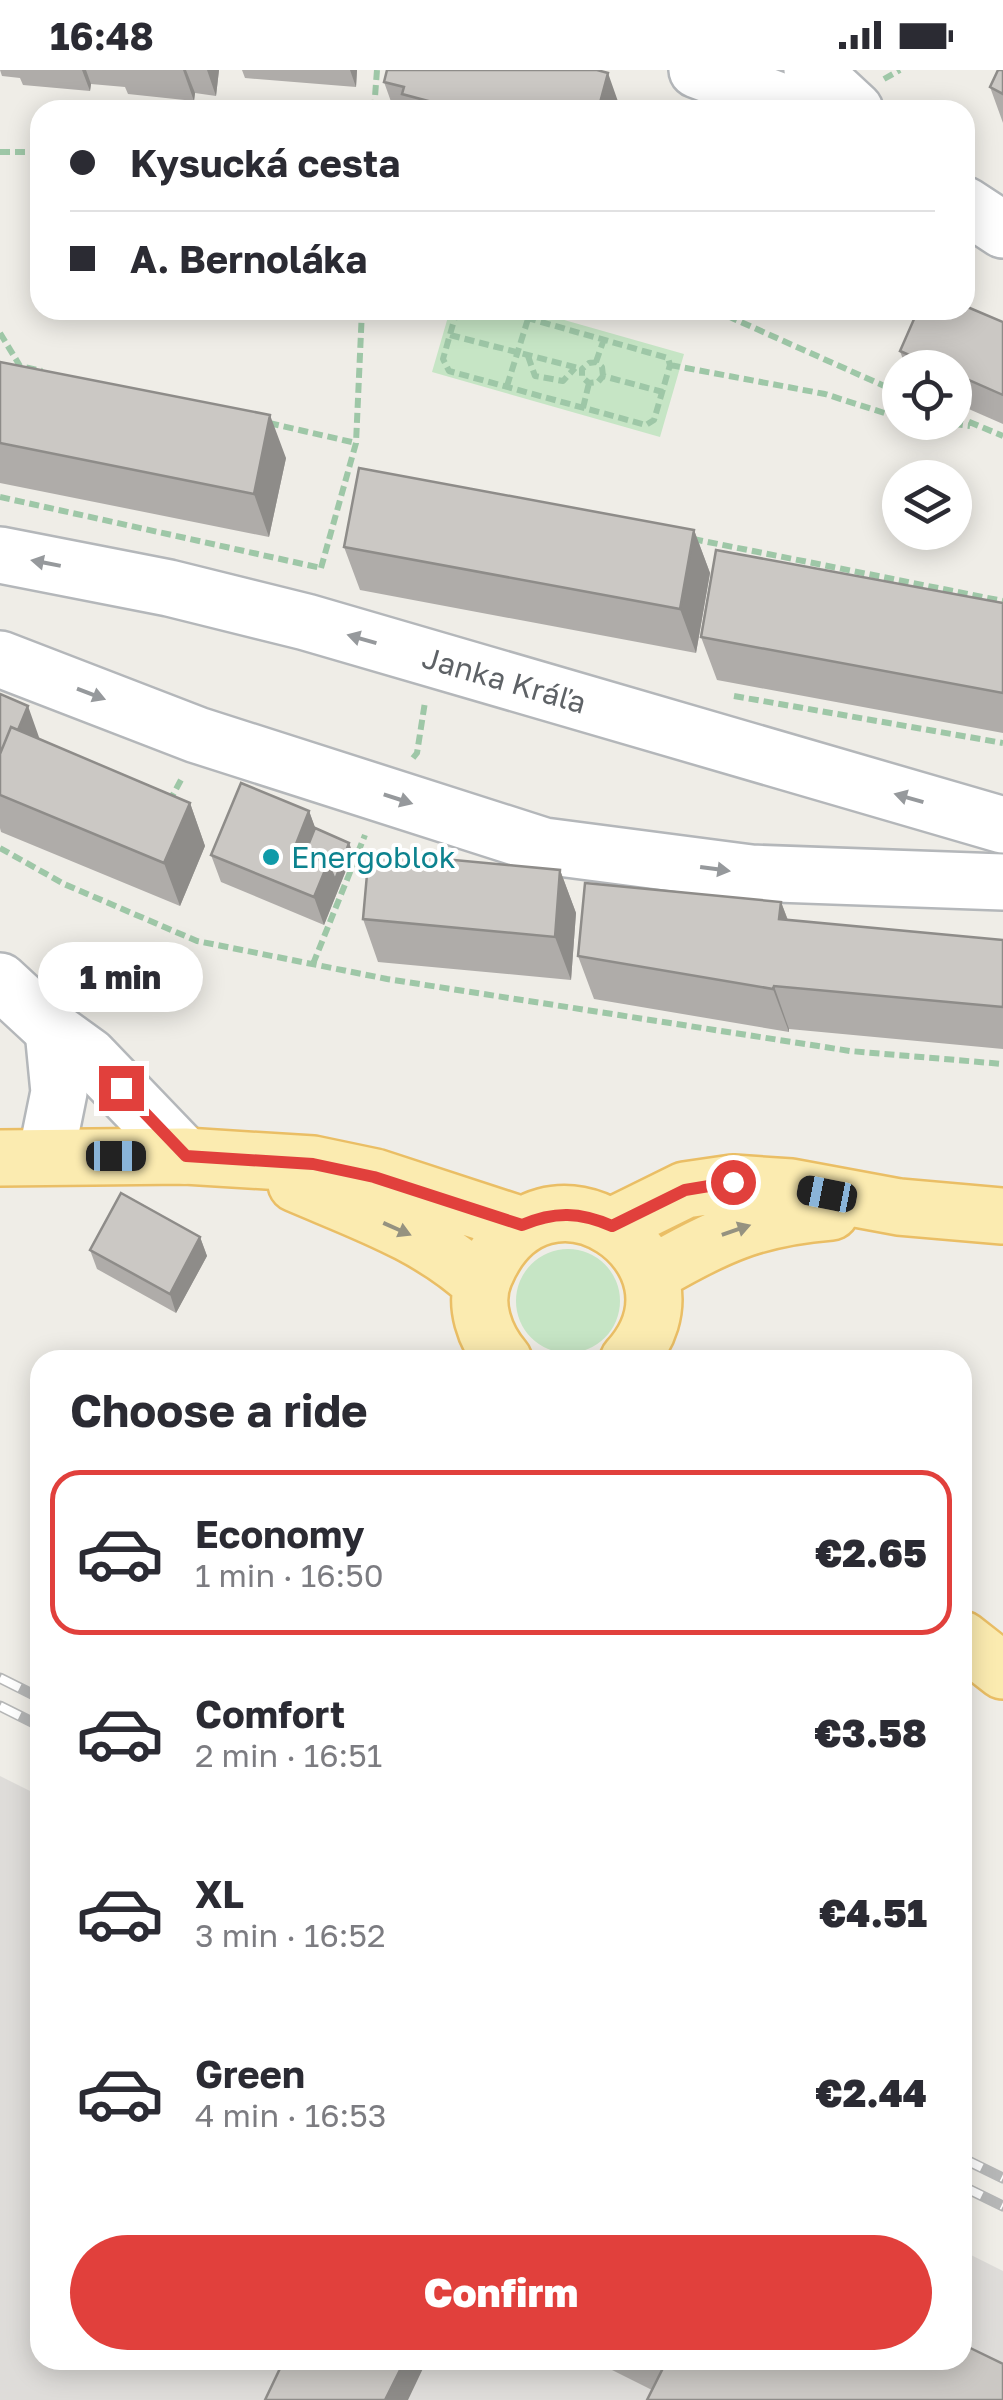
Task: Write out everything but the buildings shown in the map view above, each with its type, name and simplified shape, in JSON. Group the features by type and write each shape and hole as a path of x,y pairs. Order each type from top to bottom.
{"main road":[{"path":"23,1157 186,1156 313,1164 374,1177 522,1225"},
{"path":"243,1162 417,1238 454,1258 481,1284"},
{"path":"612,1226 685,1190 733,1182 791,1187 899,1208 1003,1216"},
{"path":"649,1330 725,1233 798,1215 899,1208"},
{"path":"497,1350 487,1335 480,1310 481,1284 495,1250 522,1225 544,1216 591,1216 612,1226 636,1247 649,1330"},
{"path":"972,1647 1003,1671"}],"street":[{"path":"697,70 826,100"},
{"path":"975,211 1003,230"},
{"name":"Janka Kráľa","path":"0,555 169,588 306,622 1003,825"},
{"path":"0,659 206,738 544,846 751,873 1003,882"},
{"path":"0,981 52,1030 90,1056 186,1156"},
{"path":"23,1157 59,1092 52,1030"}],"path":[{"path":"375,100 377,70"},
{"path":"0,152 30,152"},
{"path":"306,622 356,442 362,320"},
{"path":"454,320 443,359 446,368 650,424 670,365"},
{"path":"508,386 527,320"},
{"path":"535,320 664,356 670,365 825,394 882,412"},
{"path":"737,320 882,384"},
{"path":"0,333 20,366 58,374"},
{"path":"450,335 579,368"},
{"path":"596,362 604,339"},
{"path":"528,354 533,374 563,381 585,364 596,362"},
{"path":"579,368 589,383 598,382 603,376 602,367 596,362"},
{"path":"603,376 662,392"},
{"path":"583,408 589,383"},
{"path":"262,421 356,442"},
{"path":"972,423 1003,436"},
{"path":"972,426 982,427"},
{"path":"0,497 322,568"},
{"path":"676,536 1003,601"},
{"path":"314,964 381,794 417,753 432,660"},
{"path":"0,848 64,884 197,941 387,979 850,1051 1003,1064"}],"shaded area":[{"path":"0,1776 30,1791 30,2370 972,2370 972,2256 1003,2271 1003,2400 0,2400"}],"green space":[{"path":"447,320 564,320 684,354 660,437 432,372"},
{"path":"558,1250 578,1250 597,1258 611,1272 619,1291 619,1311 611,1330 585,1350 551,1350 539,1344 525,1330 517,1311 517,1291 525,1272 539,1258"}],"railway":[{"path":"0,1678 30,1693"},
{"path":"0,1706 30,1721"},
{"path":"972,2163 1003,2178"},
{"path":"972,2191 1003,2206"}],"place":[{"name":"Energoblok","path":"271,857"}],"route":[{"path":"121,1088 186,1156 313,1164 374,1177 522,1225 544,1216 567,1213 591,1216 612,1226 685,1190 733,1182"}]}
